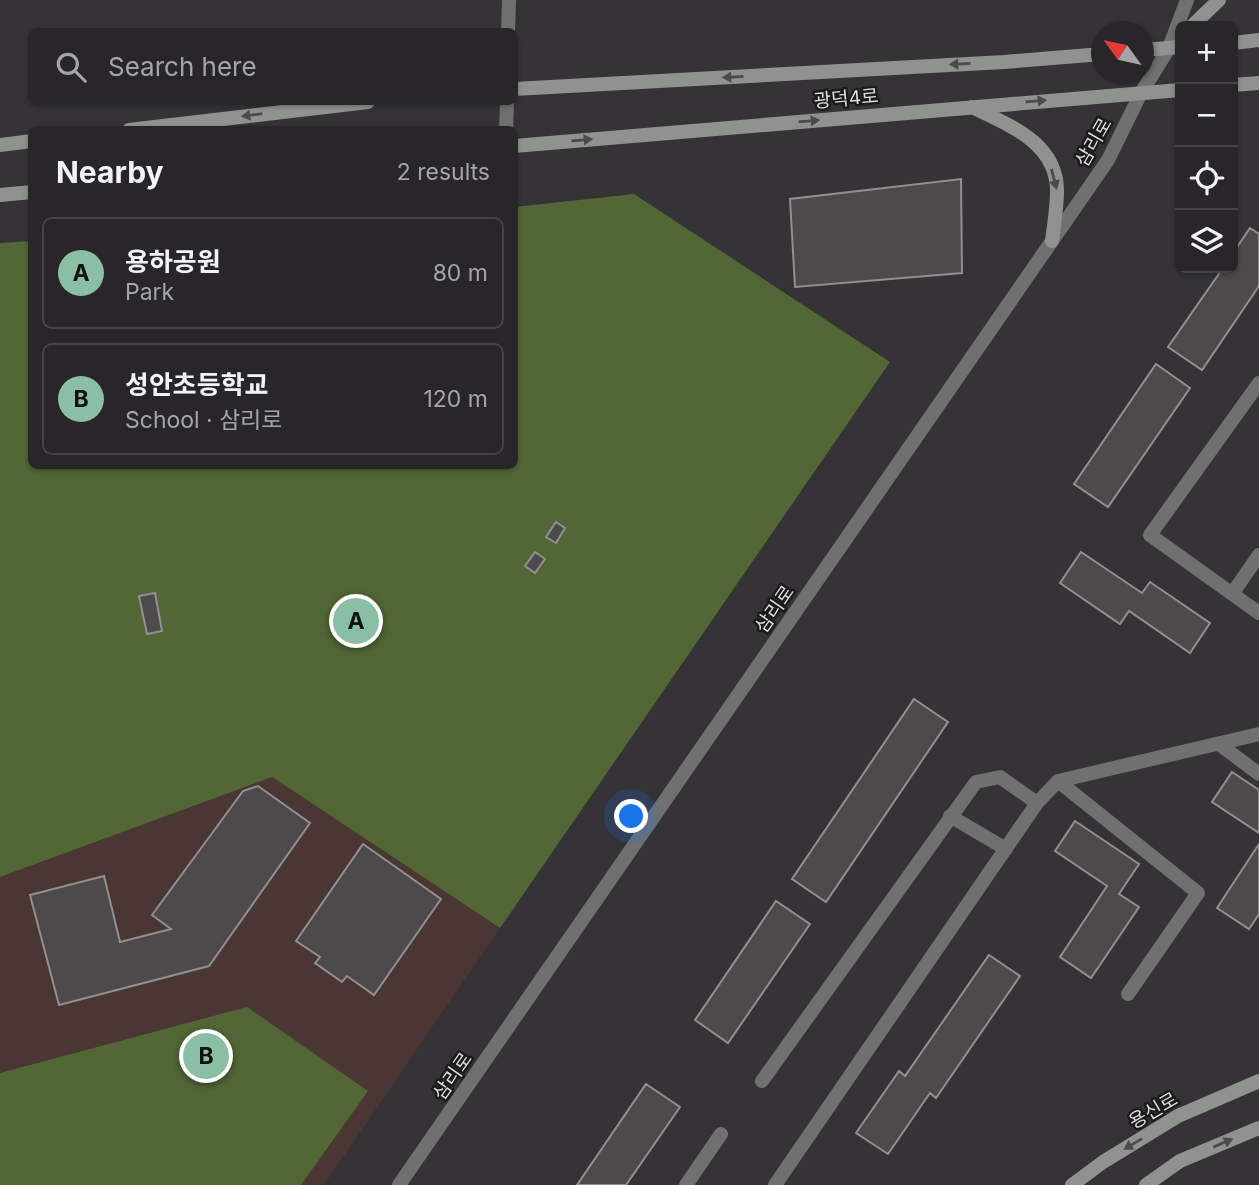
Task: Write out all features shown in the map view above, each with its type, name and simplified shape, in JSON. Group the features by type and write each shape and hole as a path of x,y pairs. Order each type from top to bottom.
{"main road":[{"path":"1197,21 1219,0"},
{"path":"1238,42 1259,40"},
{"path":"1154,48 1175,44"},
{"name":"광덕4로","path":"518,89 1091,55"},
{"path":"1238,85 1259,83"},
{"name":"광덕4로","path":"518,146 1175,90"},
{"path":"163,126 342,105"},
{"path":"971,106 1026,134 1048,157 1058,189 1052,241"},
{"path":"0,145 28,142"},
{"path":"0,195 28,192"},
{"name":"용신로","path":"1072,1185 1178,1116 1259,1081"},
{"path":"1146,1185 1180,1161 1259,1128"}],"street":[{"path":"508,28 509,0"},
{"name":"삼리로","path":"1182,21 1187,0"},
{"name":"삼리로","path":"399,1185 1108,160 1141,93 1175,47"},
{"path":"506,126 507,105"},
{"path":"1259,383 1150,535 1259,613"},
{"path":"1232,594 1259,555"},
{"path":"775,1185 1037,803 1058,781 1259,734"},
{"path":"1219,744 1259,774"},
{"path":"762,1081 976,782 1000,777 1037,803"},
{"path":"1058,781 1198,894 1128,994"},
{"path":"950,816 1006,849"},
{"path":"686,1185 722,1134"}],"shaded area":[{"path":"272,777 500,928 324,1185 0,1185 0,877"}],"green space":[{"path":"634,194 890,362 500,928 272,777 0,877 0,243 28,241 28,469 518,469 518,207"},
{"path":"247,1007 368,1091 301,1185 0,1185 0,1073"}],"building":[{"path":"961,179 962,273 795,287 790,199"},
{"path":"1250,228 1259,234 1259,286 1202,370 1168,347 1220,273 1238,273 1238,246"},
{"path":"1156,364 1190,388 1108,507 1074,484"},
{"path":"556,522 565,528 556,543 546,537"},
{"path":"535,552 545,559 535,573 525,566"},
{"path":"1081,552 1142,593 1150,582 1210,623 1190,653 1129,611 1120,624 1060,583"},
{"path":"155,593 162,631 147,634 139,596"},
{"path":"914,699 948,722 826,902 792,879"},
{"path":"1232,772 1259,790 1259,833 1212,802"},
{"path":"258,786 310,823 209,966 59,1005 30,895 104,876 120,942 171,929 152,915 243,791"},
{"path":"1075,821 1139,864 1119,894 1139,907 1091,978 1060,957 1107,886 1055,851"},
{"path":"363,844 441,899 374,995 347,976 342,982 315,963 320,957 296,941"},
{"path":"1259,844 1259,914 1249,929 1217,908"},
{"path":"776,901 810,924 728,1043 695,1020"},
{"path":"989,955 1020,976 936,1098 930,1093 888,1154 856,1133 899,1071 905,1076"},
{"path":"646,1084 680,1107 626,1185 577,1185"}],"place":[{"name":"용하공원","path":"356,621"},
{"name":"성안초등학교","path":"206,1056"}]}
